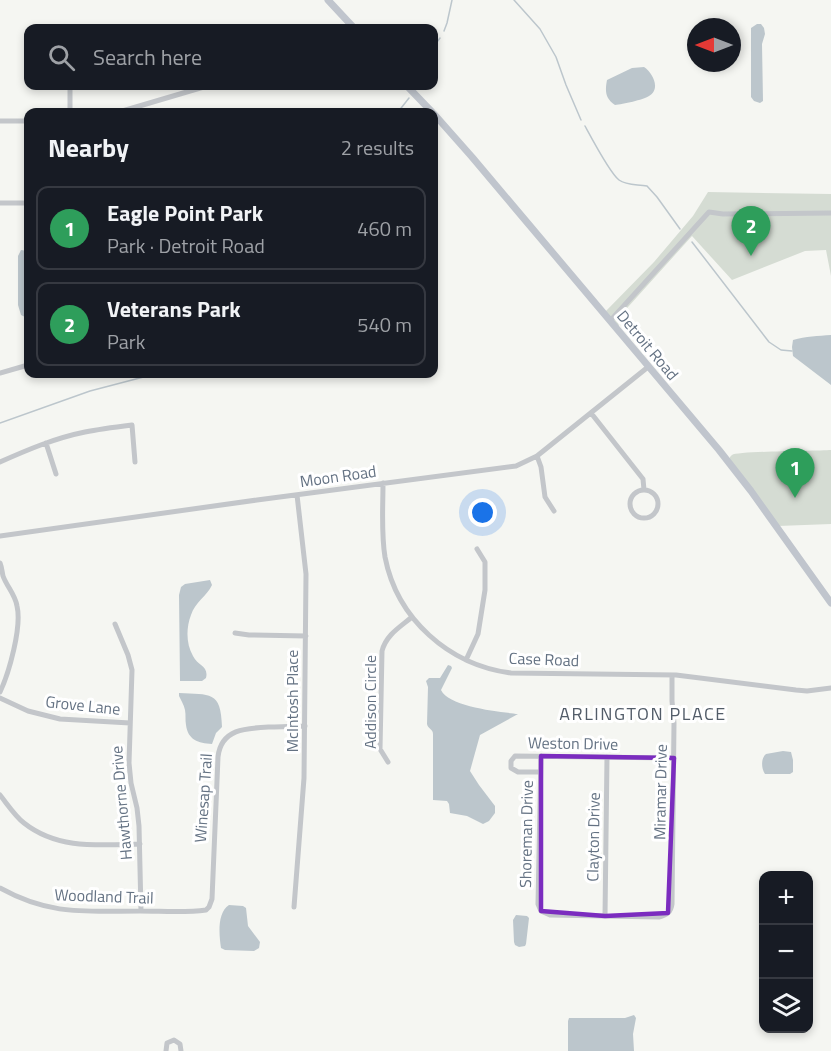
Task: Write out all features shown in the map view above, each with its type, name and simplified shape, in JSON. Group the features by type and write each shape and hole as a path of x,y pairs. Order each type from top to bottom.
{"main road":[{"path":"328,0 350,24"},
{"name":"Detroit Road","path":"411,90 428,108"},
{"name":"Detroit Road","path":"438,119 690,414 726,459 831,603"}],"street":[{"path":"70,90 70,108"},
{"path":"133,108 193,90"},
{"path":"0,121 24,121"},
{"path":"0,203 24,203"},
{"path":"610,321 709,212 723,214 831,213"},
{"path":"0,373 24,366"},
{"name":"Moon Road","path":"0,536 516,466 537,456 648,367"},
{"path":"591,413 643,479 644,490"},
{"path":"0,462 46,443 86,431 132,425 135,462"},
{"path":"46,443 56,474"},
{"path":"537,456 541,467 545,497 554,511"},
{"name":"Case Road","path":"383,483 385,557 395,588 412,617 427,633 440,645 466,660 495,670 520,674 672,675 796,690 831,688"},
{"path":"644,490 656,496 658,504 656,513 644,518 635,515 631,502 635,494 644,490"},
{"name":"McIntosh Place","path":"294,907 304,778 306,636 306,570 297,495"},
{"path":"466,660 478,634 485,590 485,562 477,549"},
{"path":"0,563 3,570 1,574 18,608 10,662 0,692"},
{"name":"Addison Circle","path":"387,762 380,749 382,651 390,636 412,617"},
{"name":"Hawthorne Drive","path":"115,624 132,670 130,771 139,818 141,911"},
{"path":"235,633 306,636"},
{"name":"Miramar Drive","path":"605,916 662,916 666,915 672,904 674,723 671,697 672,675"},
{"name":"Grove Lane","path":"0,698 28,711 60,719 130,723"},
{"name":"Winesap Trail","path":"209,907 212,899 218,754 221,745 229,735 243,729 305,726"},
{"name":"Weston Drive","path":"540,772 516,771 511,768 510,763 515,756 674,758"},
{"name":"Shoreman Drive","path":"541,756 538,904 541,911 547,915 605,916"},
{"name":"Clayton Drive","path":"605,916 607,757"},
{"path":"0,795 25,824 37,832 64,843 140,844"},
{"name":"Woodland Trail","path":"0,888 31,903 60,910 203,910 209,907"},
{"path":"166,1051 167,1043 174,1040 180,1044 181,1051"}],"highlighted area":[{"path":"541,756 674,758 668,913 605,916 541,911"}],"shaded area":[{"path":"761,24 765,34 762,44 763,101 760,103 751,97 751,28"},
{"path":"644,67 654,81 653,93 633,102 615,105 609,100 606,94 607,80 632,68"},
{"path":"708,192 831,194 831,276 826,250 805,251 732,280 692,236 619,317 619,327 605,312 654,262 693,216"},
{"path":"21,250 24,250 24,316 21,315 18,305 18,256"},
{"path":"831,335 831,385 793,356 792,347 793,340"},
{"path":"831,450 831,524 778,526 729,459 732,455 748,453"},
{"path":"210,580 212,585 193,610 188,631 191,651 195,659 205,668 206,678 202,681 180,681 179,595 181,587 185,584"},
{"path":"448,665 452,668 441,690 446,696 476,708 518,714 480,735 470,771 495,806 495,813 489,821 483,824 467,816 450,813 447,801 433,800 433,734 427,724 428,687 426,681 429,678 440,678"},
{"path":"179,693 206,695 216,701 222,727 216,733 212,744 198,742 189,734 185,710"},
{"path":"783,751 791,752 793,772 765,774 762,763 764,756"},
{"path":"229,905 246,908 248,926 260,942 259,948 254,951 221,948 219,930 221,918"},
{"path":"516,915 529,918 525,946 519,947 514,942 513,920"},
{"path":"634,1015 636,1018 633,1034 634,1051 568,1051 569,1018 625,1018"}],"waterway":[{"path":"444,31 452,0"},
{"path":"514,0 540,29 556,57 581,120"},
{"path":"401,108 409,98"},
{"path":"585,126 615,176 625,183 647,186 680,229"},
{"path":"692,242 769,342 781,350 792,351"},
{"path":"0,423 90,391 140,378"}],"place":[{"name":"Veterans Park","path":"751,256"},
{"name":"Eagle Point Park","path":"795,498"}],"district":[{"name":"ARLINGTON PLACE","path":"643,713"}]}
